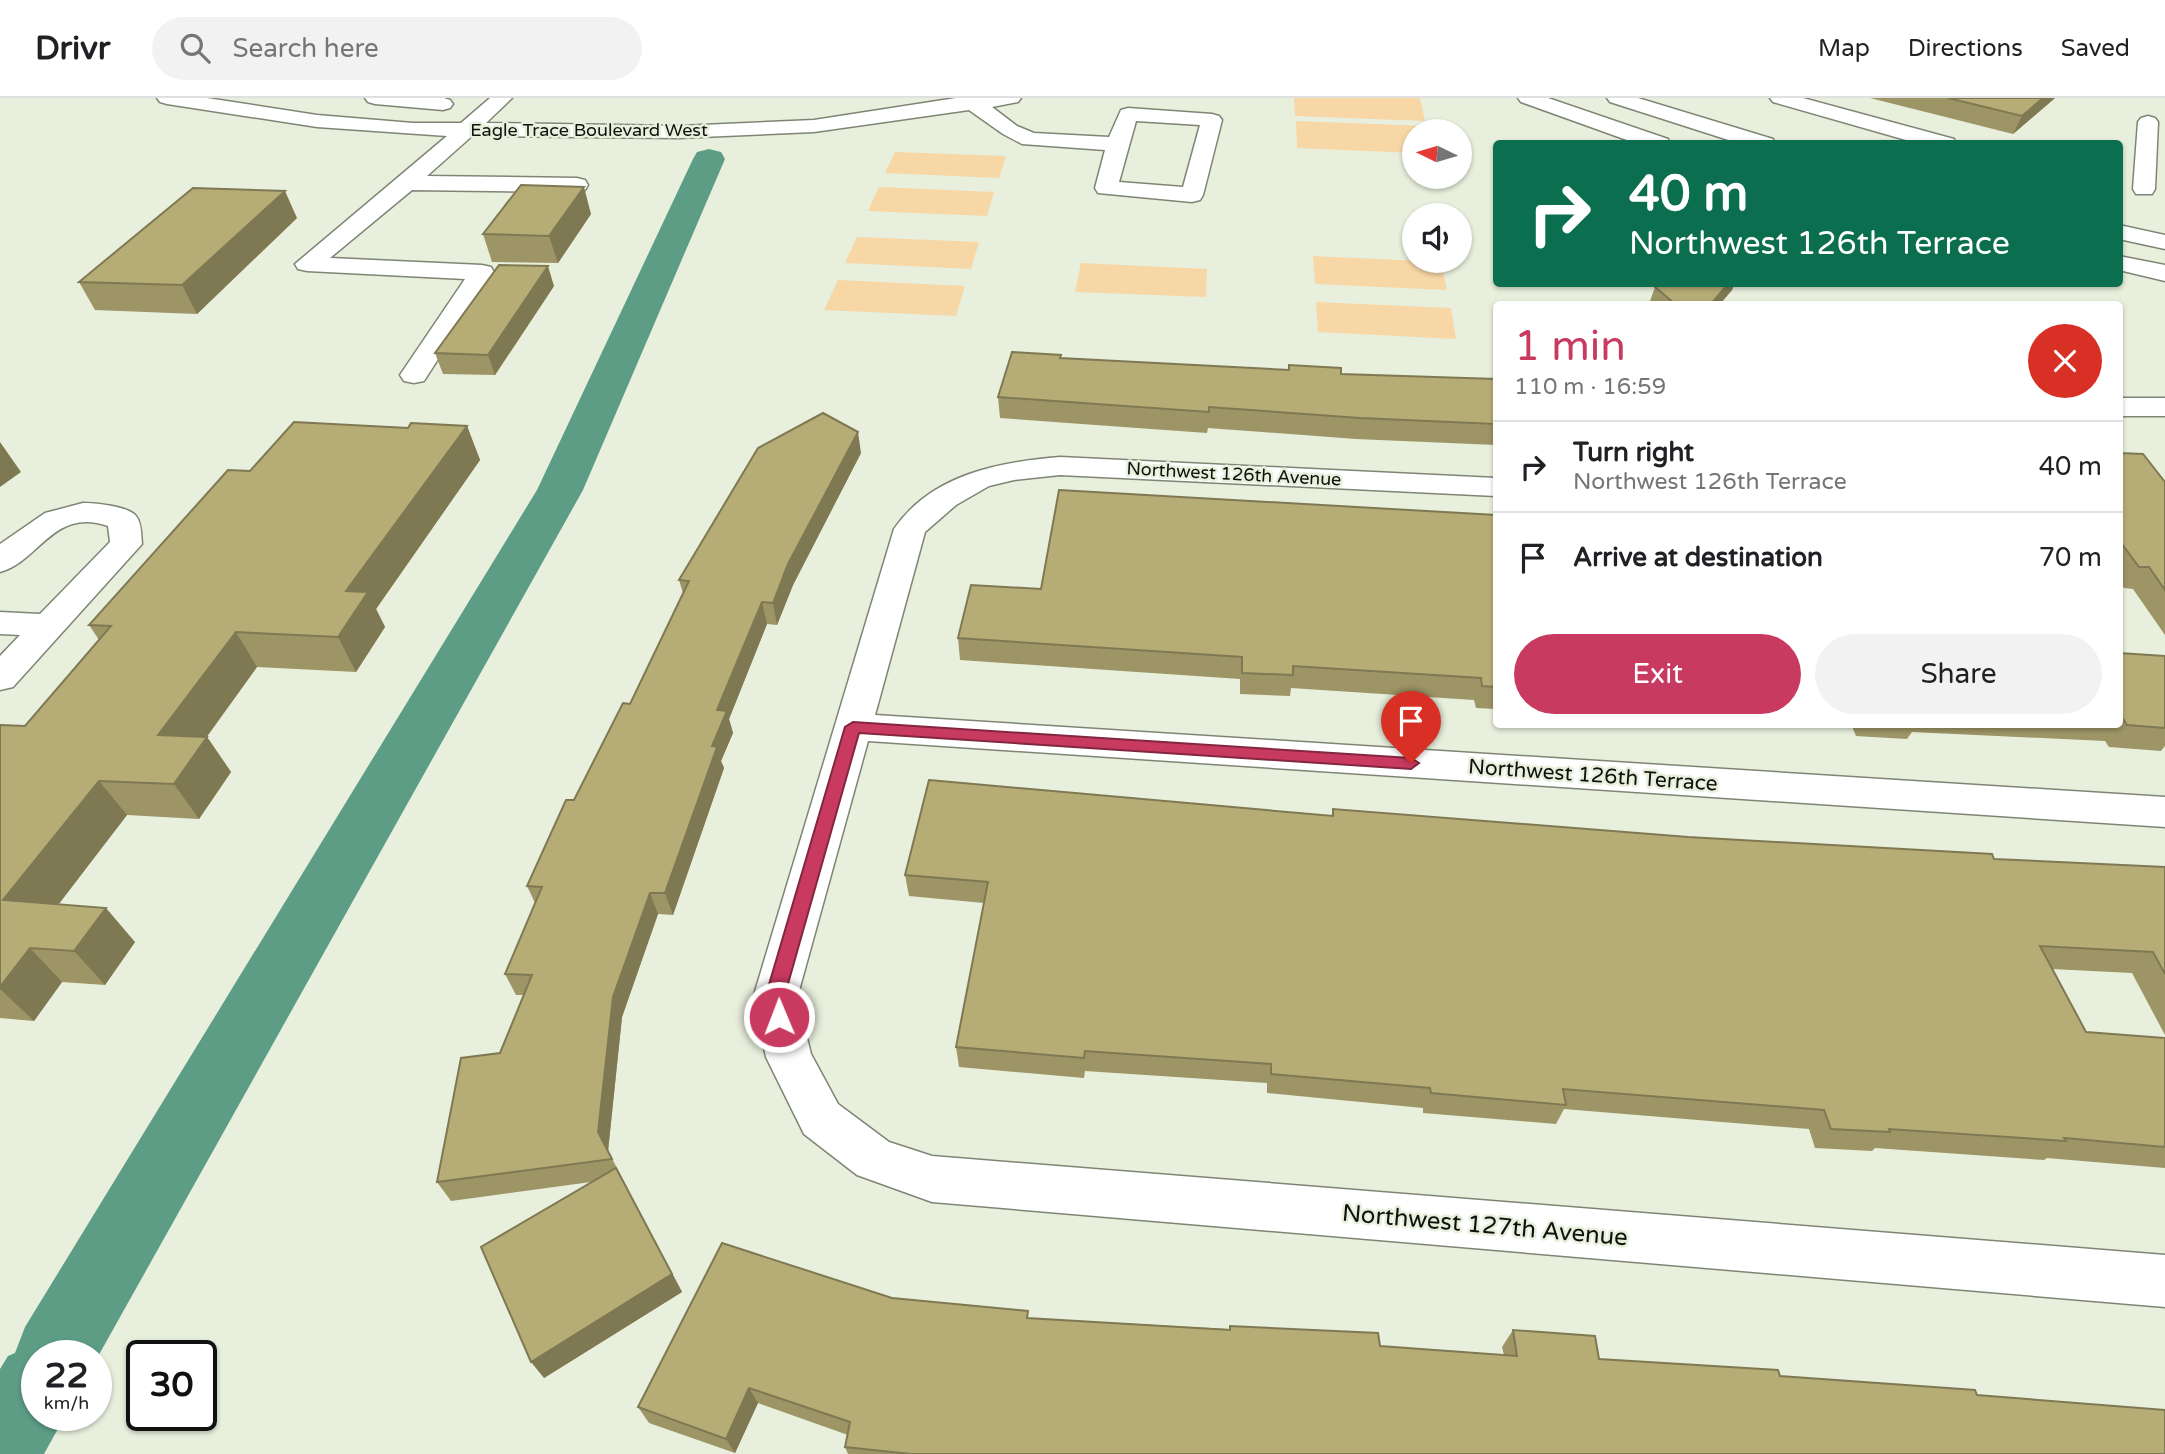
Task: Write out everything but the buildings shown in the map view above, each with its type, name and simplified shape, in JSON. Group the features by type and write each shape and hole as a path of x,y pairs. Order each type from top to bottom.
{"street":[{"name":"Eagle Trace Boulevard West","path":"167,98 317,121 413,129 679,132 814,126 970,101 1011,98"},
{"name":"Eagle Trace Boulevard West","path":"375,98 504,104"},
{"path":"1528,98 1649,140"},
{"path":"1617,98 1752,140"},
{"path":"1780,98 1932,140"},
{"path":"413,129 446,101"},
{"path":"970,101 1010,130 1030,139 1117,144"},
{"path":"414,375 482,272 307,264 466,130 504,104"},
{"path":"1128,114 1212,120 1192,195 1105,188 1117,144 1128,114"},
{"path":"2123,185 2155,191 2148,122"},
{"path":"406,183 577,185"},
{"path":"2123,233 2165,242"},
{"path":"2123,264 2165,273"},
{"path":"2125,407 2165,407"},
{"path":"2125,407 2165,436"},
{"name":"Northwest 126th Avenue","path":"821,1119 789,1057 775,998 910,528 936,502 973,481 1011,470 1060,466 1493,487"},
{"path":"0,562 17,545 55,519 95,512 123,520 126,544 0,678"},
{"path":"0,623 49,626"},
{"name":"Northwest 126th Terrace","path":"853,727 2165,812"},
{"name":"Northwest 127th Avenue","path":"821,1119 873,1159 932,1179 2165,1281"}],"shaded area":[{"path":"1294,98 1420,98 1425,119 1402,120 1295,116"},
{"path":"1296,121 1402,125 1402,152 1297,148"},
{"path":"895,152 1006,156 999,178 885,173"},
{"path":"879,187 994,192 987,216 868,211"},
{"path":"857,237 979,242 971,269 845,263"},
{"path":"1313,256 1402,260 1402,273 1443,273 1447,290 1315,284"},
{"path":"1081,263 1207,269 1206,297 1075,292"},
{"path":"838,280 965,286 956,316 824,310"},
{"path":"1316,302 1451,308 1456,339 1318,332"}],"waterway":[{"path":"63,1340 560,490 709,159"},
{"path":"0,1448 21,1412"}],"route":[{"path":"779,1017 775,998 853,727 1411,763"}]}
